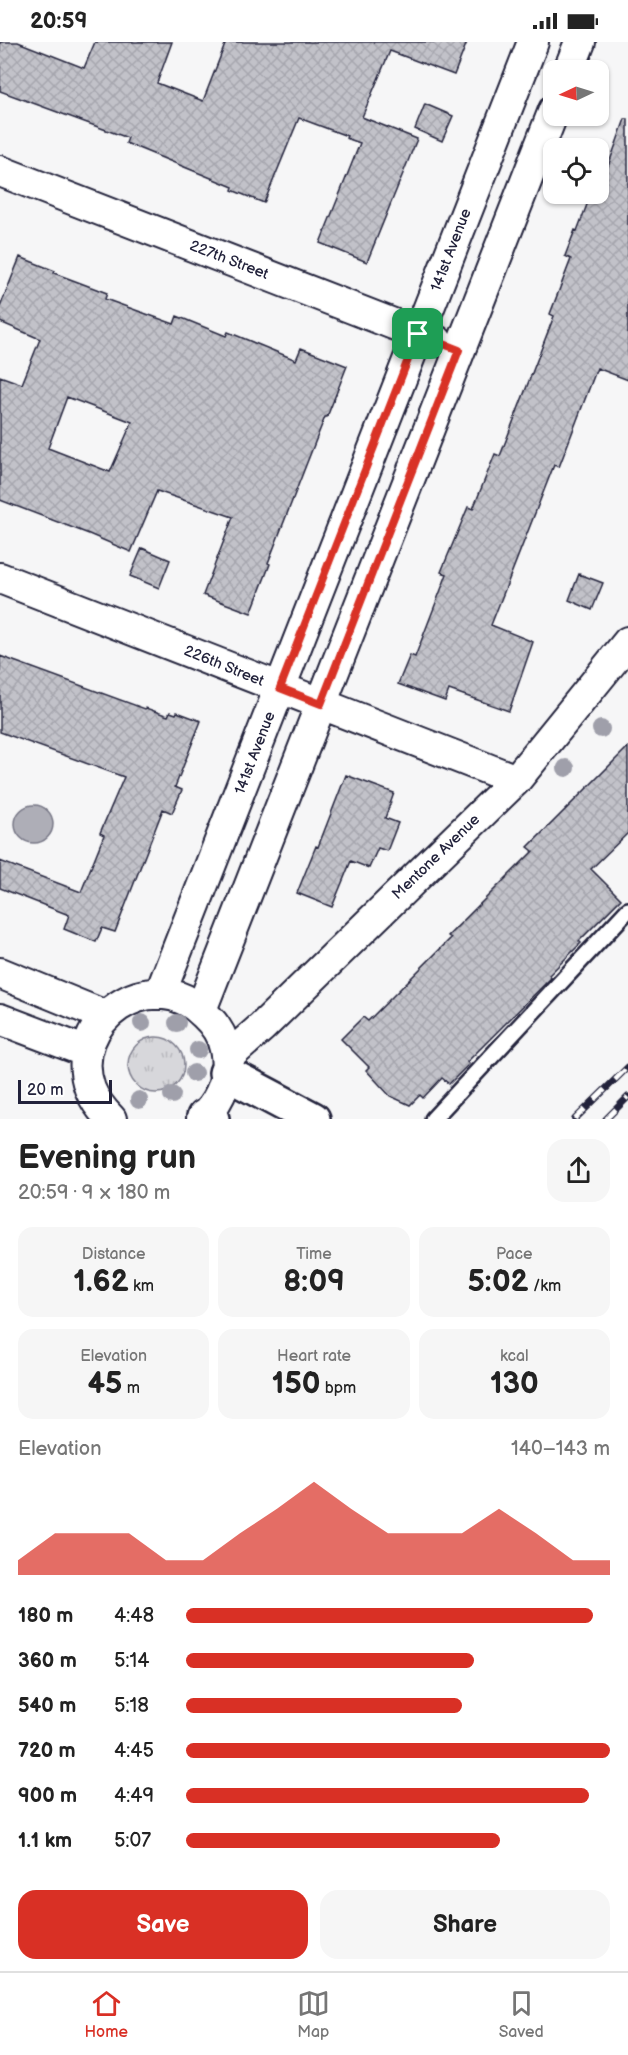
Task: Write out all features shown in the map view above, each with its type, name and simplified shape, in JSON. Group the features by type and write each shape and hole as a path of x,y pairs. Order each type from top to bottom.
{"street":[{"name":"141st Avenue","path":"160,994 533,42"},
{"path":"573,60 580,42"},
{"path":"201,1010 548,126"},
{"name":"227th Street","path":"0,171 459,350"},
{"name":"226th Street","path":"0,578 516,780"},
{"name":"Mentone Avenue","path":"227,1065 262,1027 516,780 628,642"},
{"path":"0,973 105,1016"},
{"path":"102,1114 90,1088 86,1069 87,1052 94,1032 105,1016 120,1004 136,997 160,994 188,1002 201,1010 215,1025 223,1041 227,1065 222,1093 206,1118"},
{"path":"0,1019 87,1052"},
{"path":"227,1065 313,1119"}],"lane":[{"path":"433,1119 628,910"}],"green space":[{"path":"151,1037 161,1037 176,1045 182,1054 184,1065 182,1076 176,1085 161,1093 151,1093 140,1088 133,1081 128,1070 128,1060 133,1049 140,1042"}],"shaded area":[{"path":"34,805 48,810 53,824 48,838 34,843 20,838 15,824 20,810"}],"building":[{"path":"0,42 18,42 84,68 95,42 172,42 157,83 203,101 226,42 467,42 454,75 390,51 362,117 417,139 367,262 320,243 360,143 299,118 264,203 232,190 233,187 126,143 128,138 0,91"},
{"path":"425,104 453,116 442,141 415,129"},
{"path":"625,119 628,119 628,380 597,368 559,467 554,465 491,625 533,642 509,711 449,690 445,701 398,684 410,655 415,657 447,574 441,572 468,507 473,509 495,454 500,456 554,316 550,314 571,259 565,256 575,230 577,231 587,204 609,204 609,163"},
{"path":"20,257 107,293 105,299 174,324 177,316 226,336 228,332 296,360 301,348 347,366 306,465 251,613 203,595 233,517 157,491 131,552 0,500 0,376 22,384 40,339 0,322 0,307","holes":["67,397 132,422 110,472 48,448"]},
{"path":"142,548 170,560 159,588 130,576"},
{"path":"579,574 603,583 592,610 569,600"},
{"path":"0,656 145,709 168,716 170,712 176,714 177,712 201,721 175,787 182,790 172,813 163,809 115,932 102,928 96,942 64,929 69,915 0,888 0,861 81,892 104,835 100,833 124,777 0,732"},
{"path":"628,747 628,833 591,869 621,899 579,941 581,943 549,975 551,978 467,1062 469,1064 449,1084 442,1078 423,1098 420,1095 410,1105 390,1096 366,1070 369,1067 341,1039 363,1017 368,1021 451,938 448,936 533,851 528,847"},
{"path":"346,775 394,793 385,818 398,823 387,851 378,848 369,868 351,861 332,907 297,893"}],"railway":[{"path":"575,1119 628,1067"},
{"path":"606,1119 628,1097"}],"route":[{"path":"418,334 459,350 321,704 280,688 418,334"}]}
